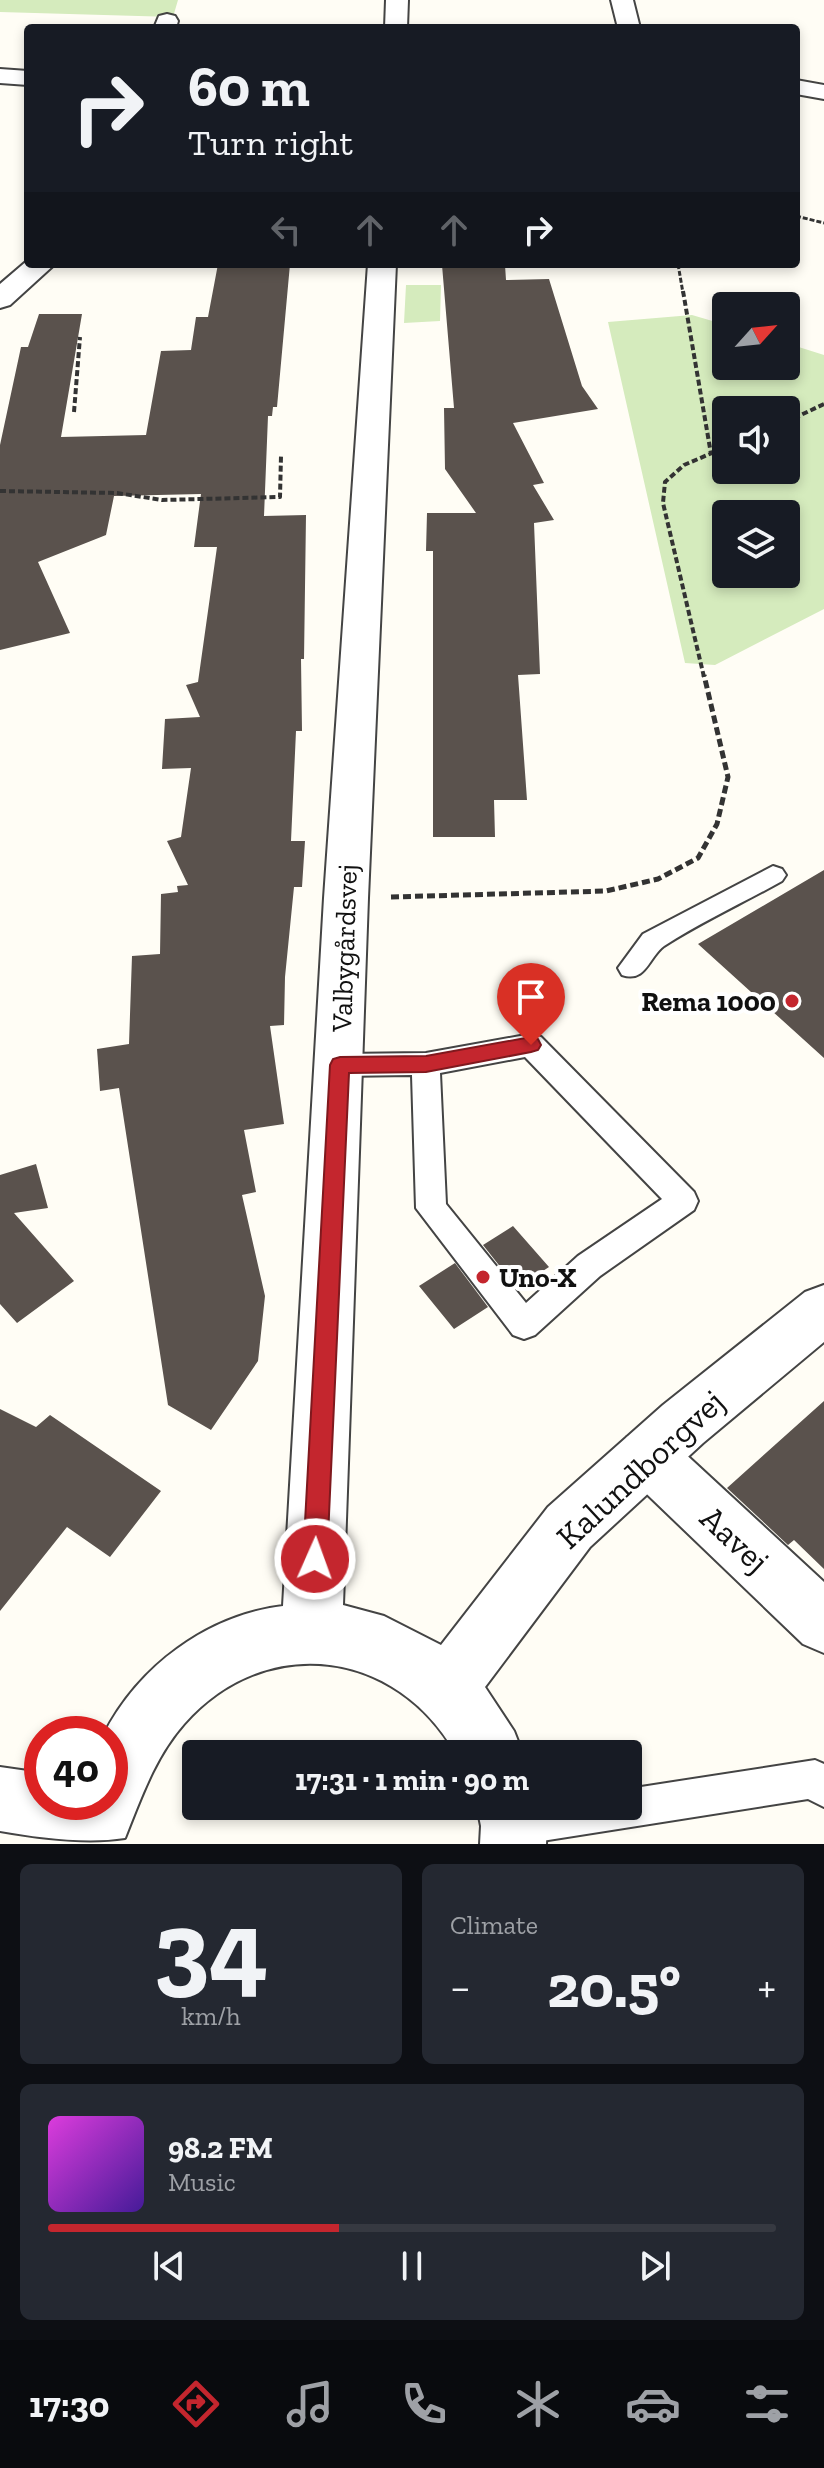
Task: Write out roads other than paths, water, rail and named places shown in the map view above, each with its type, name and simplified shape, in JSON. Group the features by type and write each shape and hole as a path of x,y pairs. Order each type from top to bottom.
{"street":[{"path":"396,24 397,0"},
{"path":"622,0 628,24"},
{"path":"0,76 24,78"},
{"path":"800,88 824,92"},
{"name":"Valbygårdsvej","path":"312,1632 346,898 382,268"},
{"path":"0,299 22,271"},
{"name":"Kalundborgvej","path":"447,1687 569,1527 647,1456 824,1309"},
{"name":"Aavej","path":"647,1456 824,1623"},
{"path":"128,1750 161,1703 205,1665 257,1641 312,1632 361,1637 407,1657 447,1687 478,1726 484,1740"},
{"path":"0,1799 24,1802"}],"lane":[{"path":"631,968 652,941 773,875"},
{"path":"340,1065 426,1064 531,1045 683,1201 589,1266 524,1325 431,1208 426,1064"},
{"path":"512,1825 815,1779 824,1788"}],"place":[{"name":"Rema 1000","path":"792,1001"},
{"name":"Uno-X","path":"483,1277"}]}
